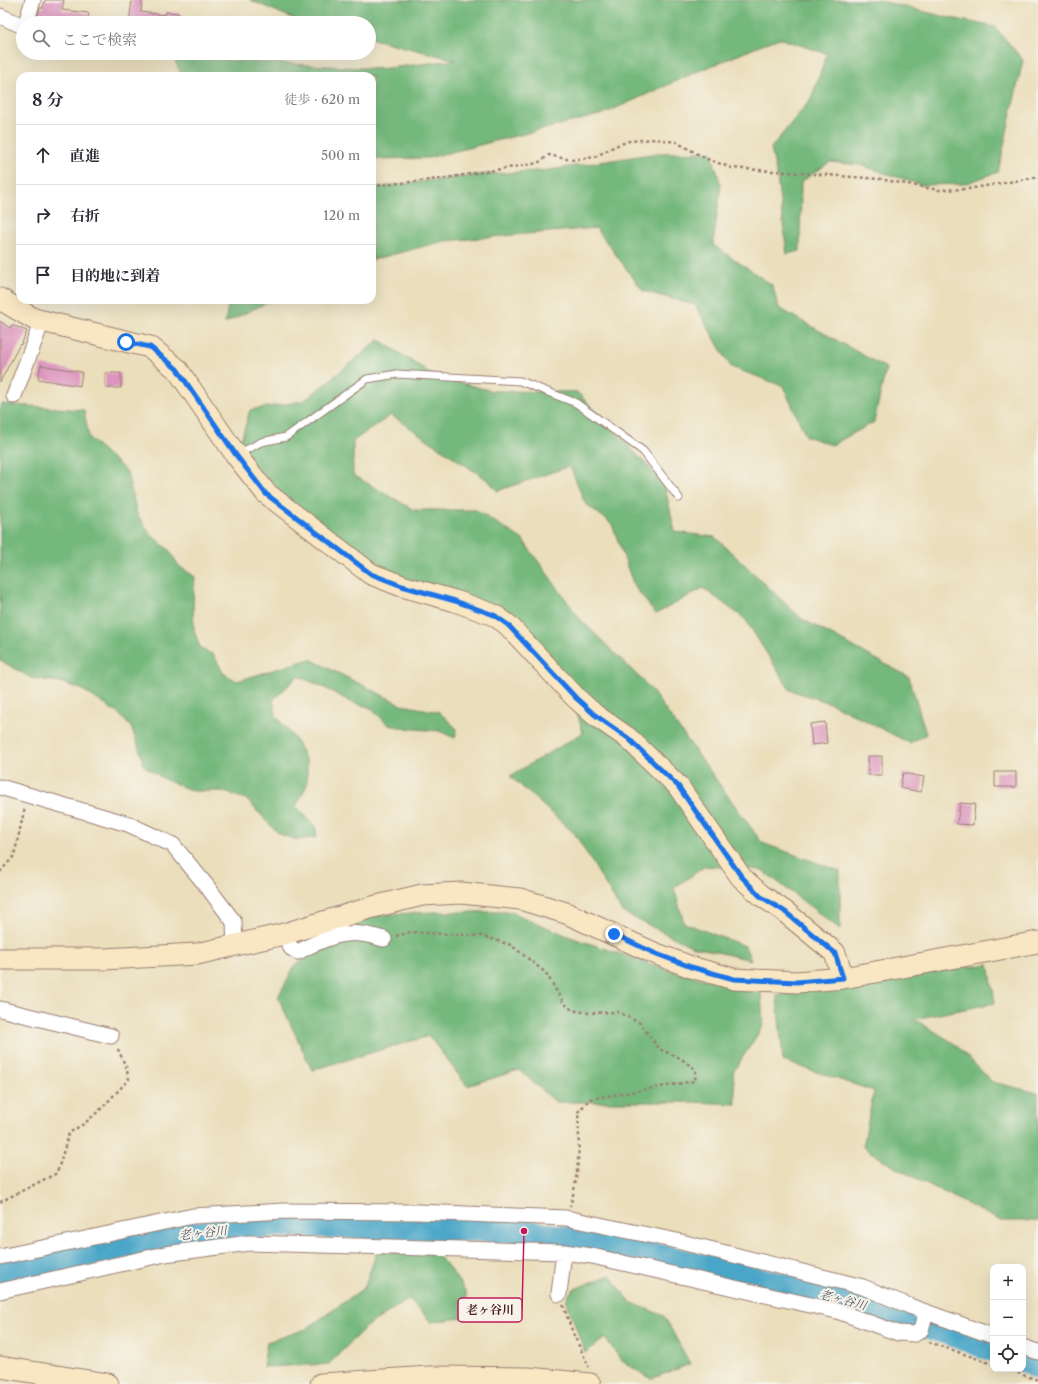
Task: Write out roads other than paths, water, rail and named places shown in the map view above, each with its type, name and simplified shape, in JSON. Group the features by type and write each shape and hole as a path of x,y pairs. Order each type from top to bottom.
{"street":[{"path":"28,16 33,0"},
{"path":"0,16 16,23"},
{"path":"0,299 34,319 150,347 177,369 236,455 266,494 371,574 402,586 455,601 494,615 508,625 576,698 595,715 628,738 678,786 741,876 760,896 784,911 835,953 843,978"},
{"path":"14,396 42,321"},
{"path":"0,787 128,824 173,845 234,922 235,946"},
{"path":"0,959 112,959 197,954 284,934 373,907 422,895 461,893 520,900 566,913 654,953 691,967 734,979 797,982 843,978 1038,942"},
{"path":"284,934 291,948 298,952 311,944 347,934 363,934 384,939"},
{"path":"0,1009 111,1036"},
{"path":"0,1257 193,1216 284,1211 417,1212 566,1218 677,1241 863,1287 990,1335"},
{"path":"0,1291 165,1254 249,1243 564,1252 592,1256 829,1309 898,1333 915,1334 921,1330 926,1312"},
{"path":"559,1294 564,1252"},
{"path":"1026,1348 1038,1352"},
{"path":"0,1367 108,1384"},
{"path":"321,1384 430,1377 590,1378"}],"lane":[{"path":"236,455 261,442 286,437 367,379 397,374 520,381 576,403 643,451 679,498"}],"waterway":[{"name":"老ヶ谷川","path":"0,1272 34,1267 183,1234 280,1225 524,1231 675,1259 851,1301 948,1333 990,1349"},
{"name":"老ヶ谷川","path":"1026,1362 1038,1367"}],"place":[{"name":"老ヶ谷川","path":"524,1231"}]}
